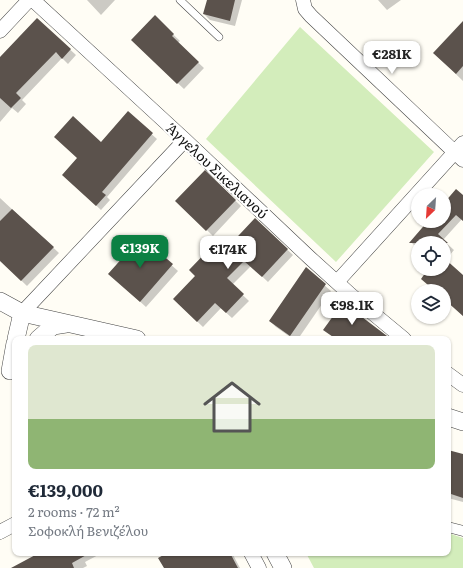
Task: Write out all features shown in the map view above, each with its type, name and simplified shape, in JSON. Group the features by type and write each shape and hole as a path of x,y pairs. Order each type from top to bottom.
{"street":[{"path":"0,30 29,0"},
{"name":"Άγγελου Σικελιανού","path":"33,0 337,282 400,336"},
{"path":"302,0 305,9 311,16 460,152 337,282"},
{"path":"17,336 22,314 185,140"},
{"path":"0,301 22,314 123,336"},
{"path":"41,336 53,326 66,324"},
{"path":"8,373 12,356"},
{"path":"451,376 463,385"},
{"path":"451,418 463,422"},
{"path":"0,532 12,526"},
{"path":"451,528 463,531"},
{"path":"253,556 259,567"},
{"path":"277,556 283,568"}],"lane":[{"path":"180,0 219,37"}],"green space":[{"path":"300,27 434,152 336,262 206,139"},
{"path":"451,534 463,538 463,568 314,568 308,556 451,556"}],"building":[{"path":"207,0 235,0 230,21 203,14"},
{"path":"155,15 174,34 172,36 199,62 177,84 131,40"},
{"path":"37,18 71,49 62,59 56,52 16,93 21,98 11,108 0,98 0,57"},
{"path":"463,21 463,66 456,74 433,53"},
{"path":"128,111 153,133 102,192 106,195 96,206 62,175 77,158 54,137 73,116 101,142"},
{"path":"205,170 236,200 206,231 175,201"},
{"path":"456,189 463,195 463,221 456,215 451,220 451,195"},
{"path":"12,209 54,247 21,281 0,261 0,221"},
{"path":"255,218 288,249 262,277 244,261 227,278 244,294 226,313 215,303 197,322 173,299 195,276 189,270 215,243 224,251"},
{"path":"422,228 444,228 438,234 440,236 415,236"},
{"path":"141,237 173,264 140,302 108,274"},
{"path":"451,264 463,275 463,316 451,305 451,284 427,284 421,279 423,276 451,276"},
{"path":"306,267 326,284 290,336 269,321"},
{"path":"344,301 387,336 332,336 323,330"},
{"path":"451,451 463,454 463,498 451,494"},
{"path":"33,556 85,556 72,563 74,568 11,568"},
{"path":"162,556 232,556 238,568 164,568 158,558"}]}
